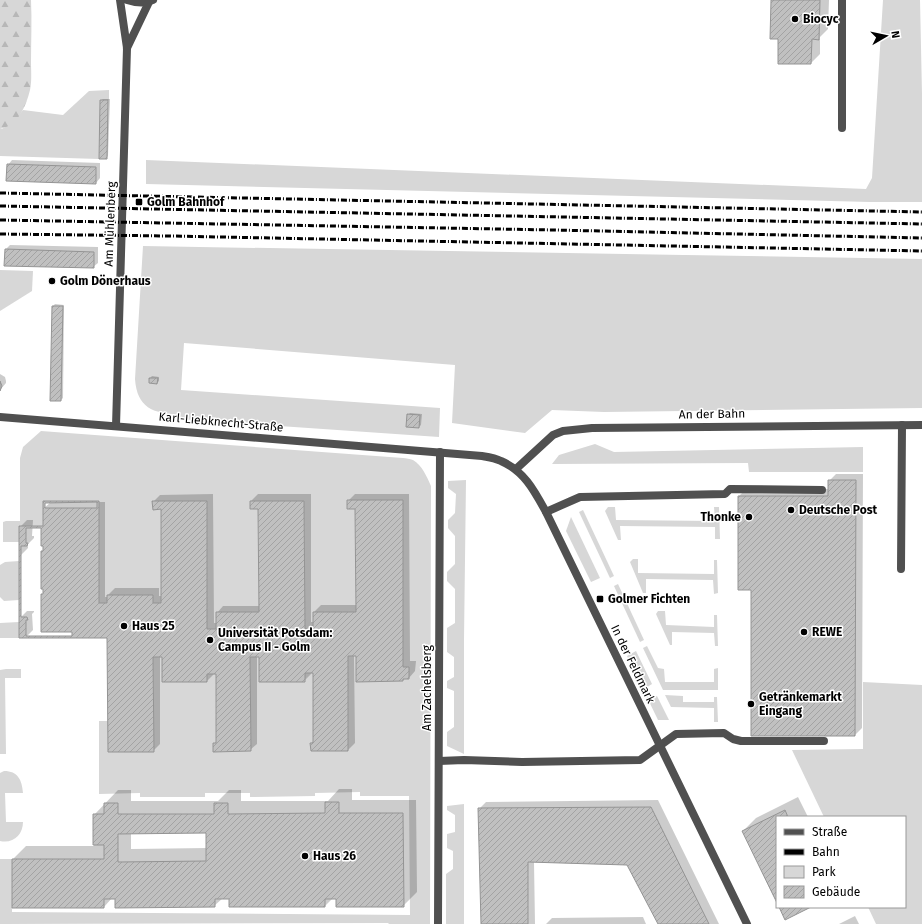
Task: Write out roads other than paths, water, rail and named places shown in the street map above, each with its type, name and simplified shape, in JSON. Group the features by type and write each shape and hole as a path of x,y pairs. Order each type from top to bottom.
{"street":[{"name":"Am Mühlenberg","path":"116,426 127,48 120,0"},
{"name":"Am Mühlenberg","path":"127,0 138,3 152,1"},
{"path":"842,0 842,128"},
{"name":"Am Mühlenberg","path":"127,48 152,1"},
{"name":"Karl-Liebknecht-Straße","path":"0,416 440,452"},
{"path":"901,569 902,425"},
{"name":"An der Bahn","path":"516,468 553,435 563,431 592,428 922,425"},
{"name":"In der Feldmark","path":"440,452 482,456 500,460 516,468 526,479 536,494 747,924"},
{"name":"Am Zachelsberg","path":"438,924 440,452"},
{"path":"546,512 580,497 725,494 730,489 822,490"},
{"path":"439,761 464,760 522,762 640,760 676,734 724,733 733,739 740,741 824,741"}],"railway":[{"path":"0,193 922,212"},
{"path":"0,206 922,224"},
{"path":"0,220 922,238"},
{"path":"0,234 922,251"}],"place":[{"name":"Biocyc","path":"795,19"},
{"name":"Golm Bahnhof","path":"139,202"},
{"name":"Golm Dönerhaus","path":"52,281"},
{"name":"Deutsche Post","path":"791,510"},
{"name":"Thonke","path":"749,517"},
{"name":"Golmer Fichten","path":"600,599"},
{"name":"Haus 25","path":"124,626"},
{"name":"REWE","path":"804,632"},
{"name":"Universität Potsdam: Campus II - Golm","path":"210,640"},
{"name":"Getränkemarkt Eingang","path":"751,704"},
{"name":"Haus 26","path":"305,856"}]}
